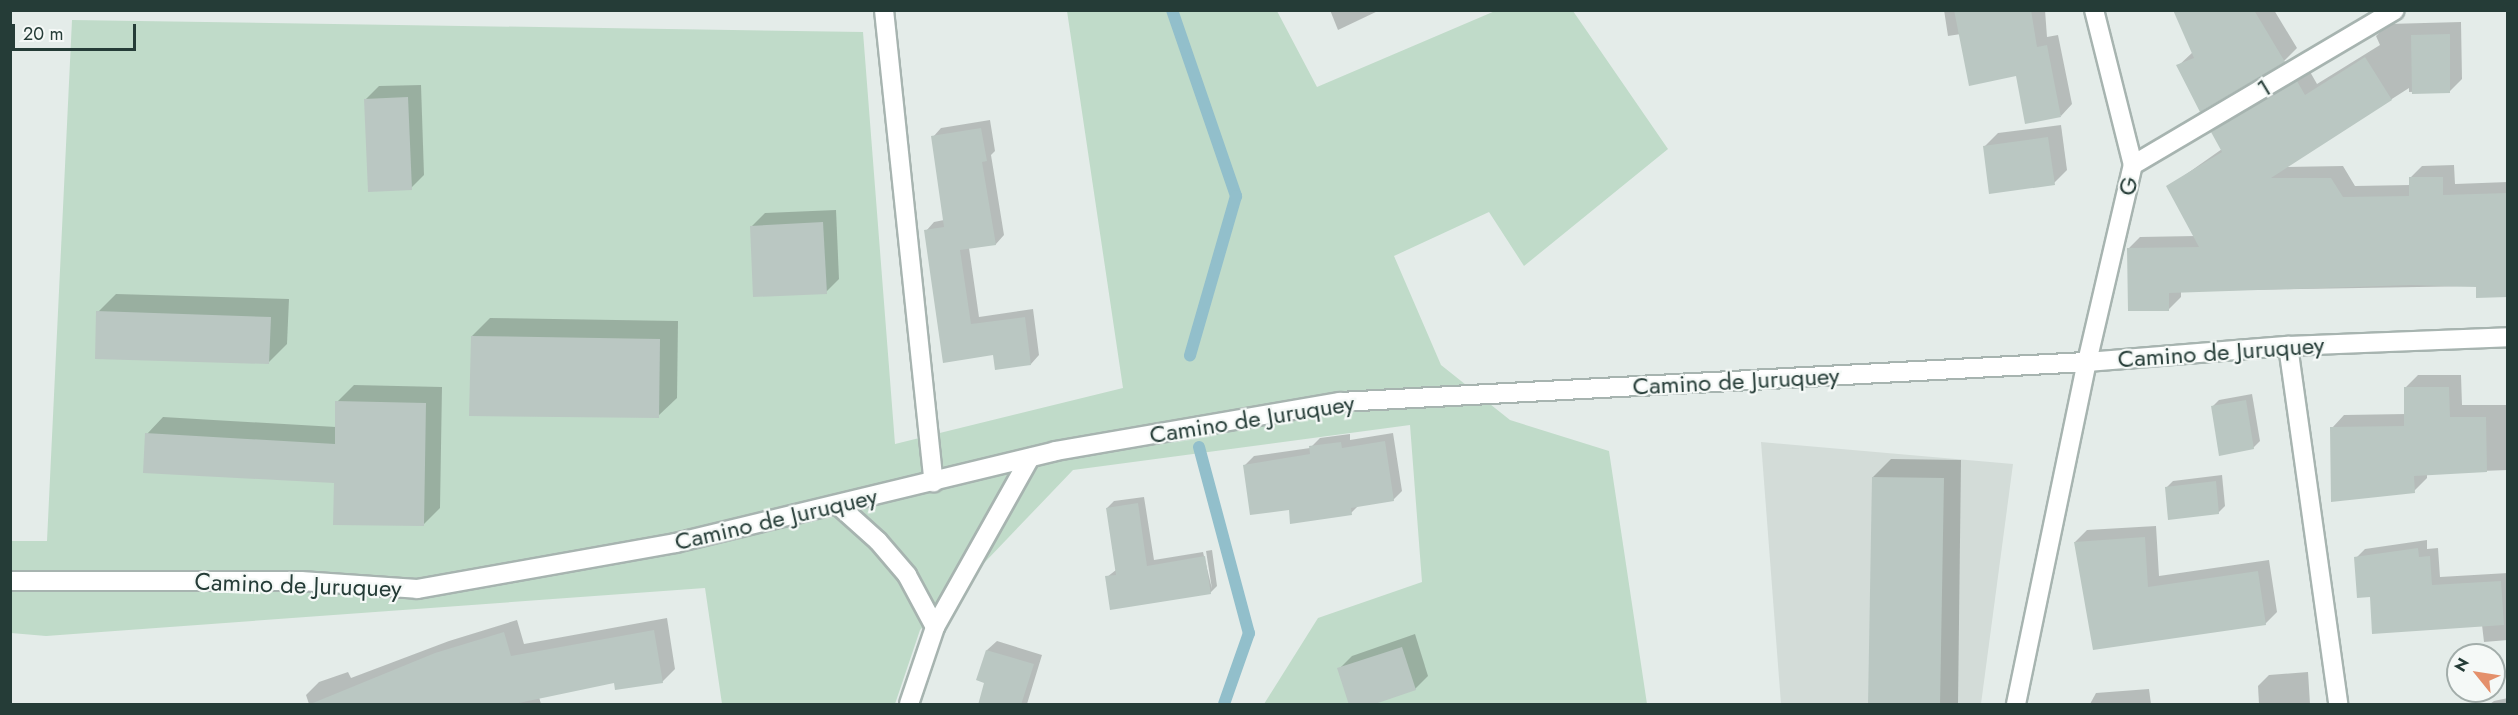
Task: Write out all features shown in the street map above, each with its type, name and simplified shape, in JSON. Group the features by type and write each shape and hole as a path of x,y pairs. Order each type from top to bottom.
{"street":[{"path":"884,10 934,482"},
{"name":"G","path":"2016,705 2087,362 2133,165 2094,10"},
{"name":"1","path":"2133,165 2395,10"},
{"name":"Camino de Juruquey","path":"10,581 301,581 417,589 676,543 1029,458 1340,402 2087,362 2288,346 2508,337"},
{"path":"2288,346 2338,705"},
{"path":"909,705 935,627 1029,458"},
{"path":"838,505 878,541 907,575 935,627"}],"shaded area":[{"path":"1761,442 2013,464 1981,704 1781,704"}],"green space":[{"path":"1067,11 1277,11 1317,87 1495,11 1573,11 1668,149 1524,266 1489,212 1394,256 1441,365 1510,420 1609,451 1647,704 1264,704 1318,618 1422,582 1410,425 1073,470 920,630 895,704 722,704 705,588 46,636 11,633 10,541 47,541 72,20 863,32 895,444 1123,388"}],"building":[{"path":"1954,10 2031,10 2037,47 2047,45 2061,117 2025,124 2016,76 1969,86"},
{"path":"2173,10 2254,10 2285,62 2200,112 2176,65 2194,58"},
{"path":"2450,34 2450,93 2412,94 2411,35"},
{"path":"2365,57 2392,100 2271,178 2331,178 2343,197 2409,196 2409,177 2443,177 2443,195 2508,193 2508,297 2476,298 2476,287 2411,285 2169,293 2169,311 2128,311 2127,248 2199,247 2166,186 2222,152 2211,132 2297,81 2305,95"},
{"path":"408,97 412,190 368,192 364,99"},
{"path":"981,128 987,161 982,162 996,245 960,250 971,324 1025,317 1031,365 995,370 993,355 943,363 924,230 944,227 931,136"},
{"path":"2048,137 2055,185 1989,194 1983,146"},
{"path":"823,222 827,294 753,297 750,226"},
{"path":"96,311 271,317 269,364 95,359"},
{"path":"471,336 660,339 659,418 469,416"},
{"path":"2404,387 2449,387 2450,417 2486,417 2487,472 2414,476 2415,493 2331,502 2330,427 2404,426"},
{"path":"2246,400 2254,449 2219,456 2211,406"},
{"path":"335,401 426,403 424,526 333,525 334,483 143,473 145,433 335,444"},
{"path":"1385,441 1394,501 1351,508 1352,515 1290,524 1289,510 1250,515 1243,465 1310,454 1309,446 1341,442 1342,448"},
{"path":"1872,477 1944,478 1940,705 1868,705"},
{"path":"2216,481 2219,514 2168,520 2165,487"},
{"path":"1138,503 1147,566 1205,556 1211,594 1110,610 1105,576 1116,575 1106,508"},
{"path":"2145,537 2148,587 2258,571 2266,625 2093,650 2074,542"},
{"path":"2418,548 2419,557 2430,556 2432,585 2501,581 2504,625 2372,634 2370,597 2357,598 2354,557"},
{"path":"654,630 663,683 615,690 614,683 509,705 308,705 435,653 504,632 511,656"},
{"path":"1402,647 1416,690 1372,705 1349,705 1337,668"},
{"path":"986,650 1034,664 1021,705 978,705 984,683 976,680"}],"waterway":[{"path":"1172,10 1236,196 1190,355"},
{"path":"1199,447 1249,633 1224,704"}]}
